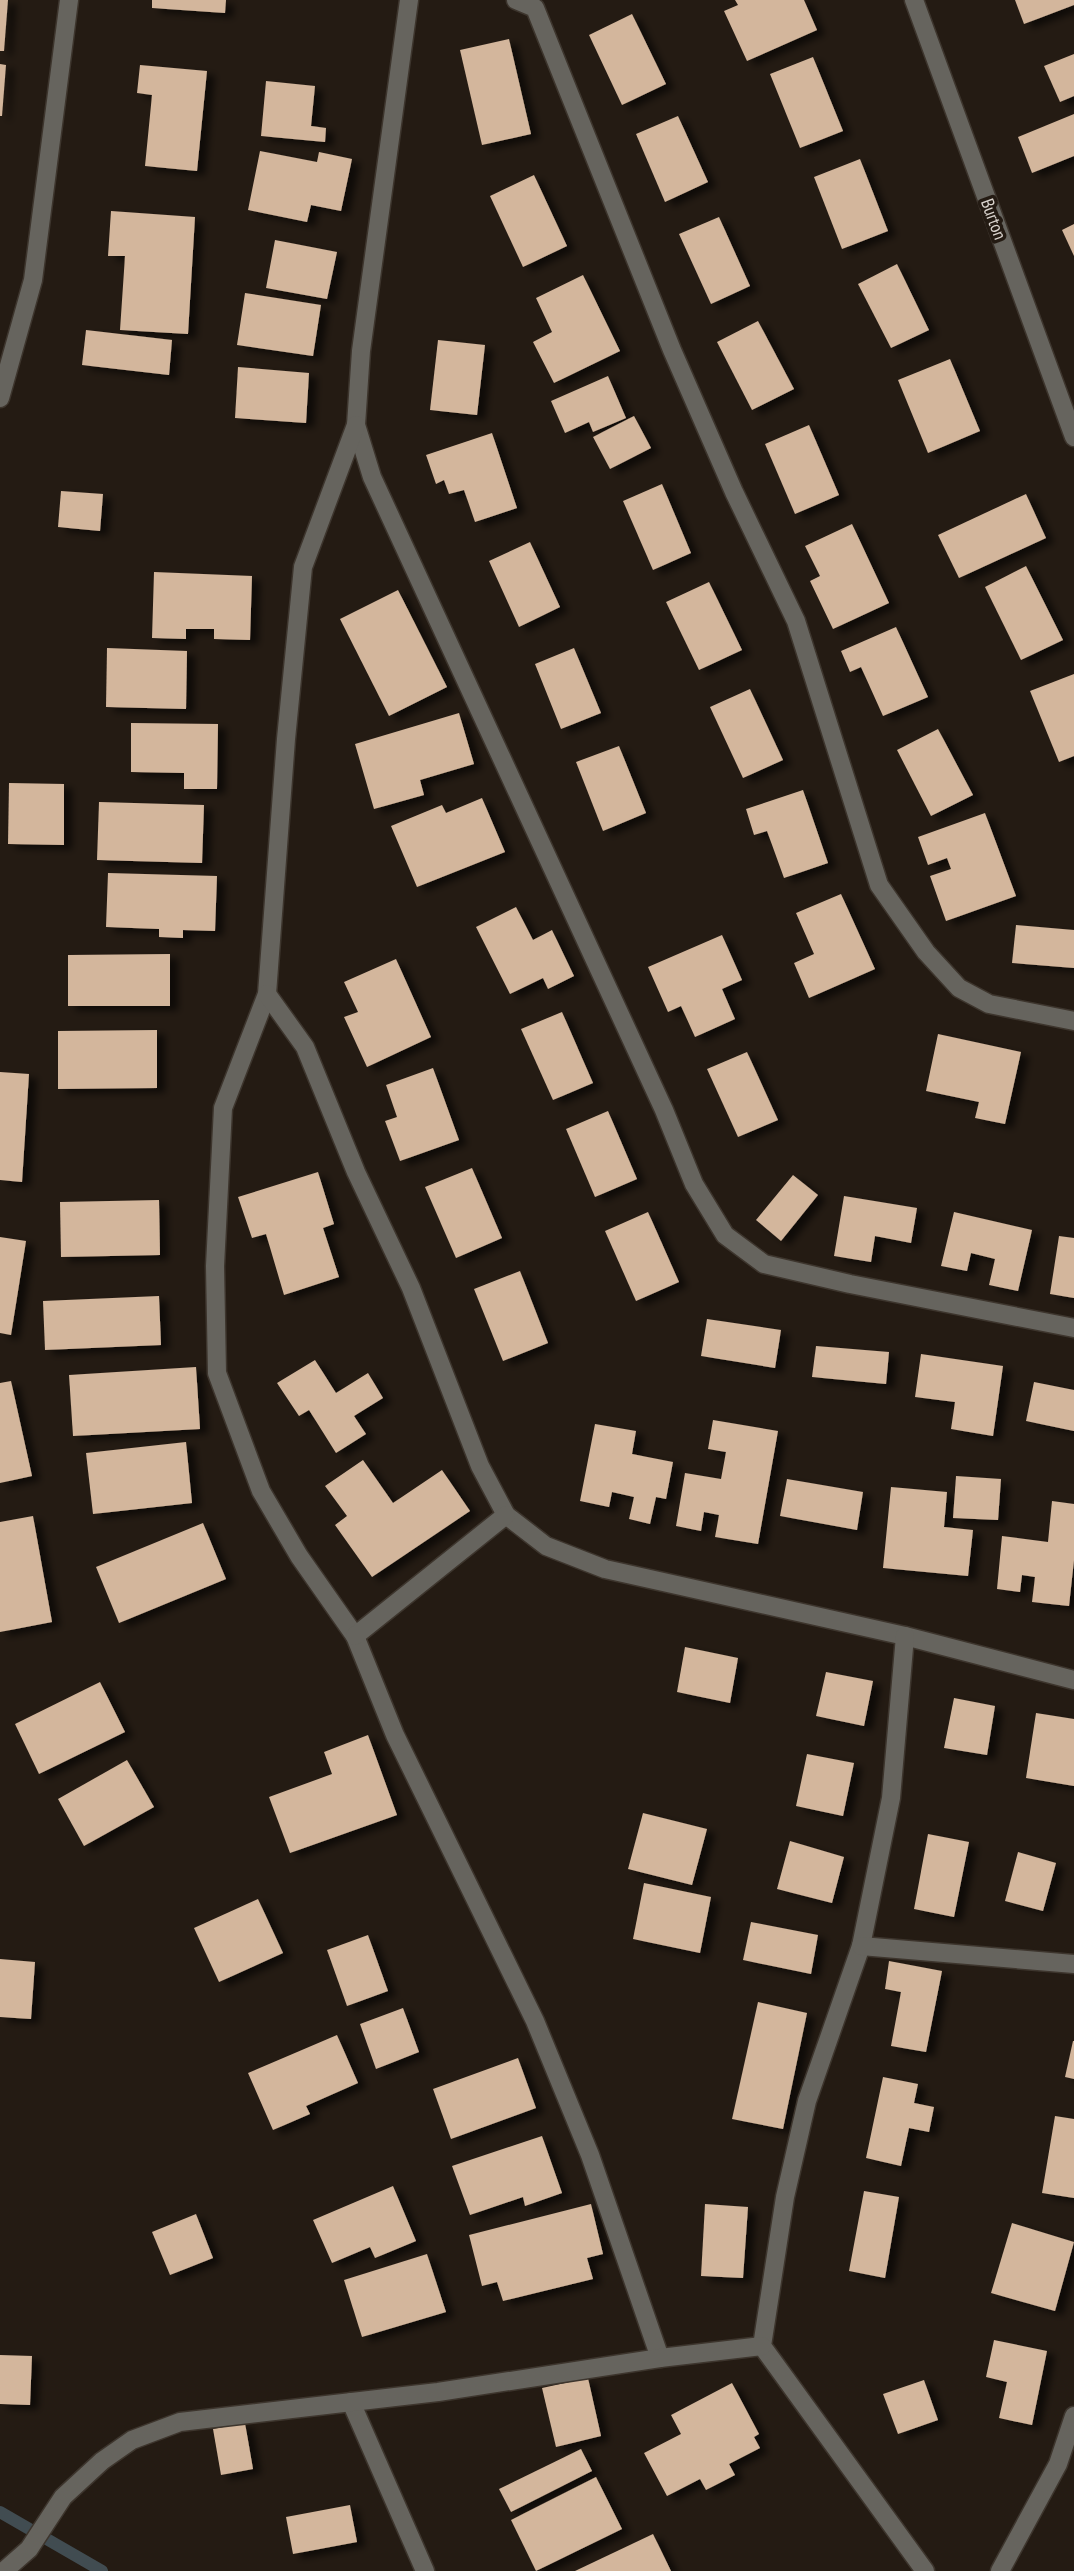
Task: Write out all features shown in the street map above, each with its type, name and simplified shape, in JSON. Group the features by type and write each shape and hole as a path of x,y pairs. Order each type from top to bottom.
{"street":[{"path":"0,398 33,280 69,0"},
{"path":"409,0 361,351 356,425 303,567 286,740 267,994 223,1108 215,1266 217,1373 261,1491 299,1556 355,1636 395,1735 535,2021 590,2155 660,2358"},
{"path":"516,0 535,9 678,362 734,492 796,621 879,885 926,952 958,988 989,1004 1074,1021"},
{"name":"Burton","path":"914,0 1074,437"},
{"path":"356,425 372,477 642,1061 694,1184 725,1235 764,1264 850,1284 1074,1328"},
{"path":"267,994 304,1047 356,1172 411,1288 481,1466 506,1515 546,1546 605,1569 905,1636 1074,1679"},
{"path":"355,1636 506,1515"},
{"path":"905,1636 891,1798 861,1945 807,2101 785,2197 762,2346 925,2571"},
{"path":"861,1945 1074,1964"},
{"path":"4,2571 29,2549 63,2497 102,2461 132,2440 180,2422 438,2392 660,2358 762,2346"},
{"path":"351,2402 425,2571"},
{"path":"1000,2571 1058,2464 1074,2416"}],"building":[{"path":"0,0 8,0 4,51 0,51"},
{"path":"152,0 226,0 225,13 152,8"},
{"path":"735,0 804,0 817,30 747,61 724,11 738,5"},
{"path":"1015,0 1074,0 1074,5 1024,24"},
{"path":"632,14 666,84 622,105 589,35"},
{"path":"509,39 531,134 482,145 460,50"},
{"path":"1074,54 1074,96 1060,102 1044,66"},
{"path":"813,57 843,131 800,148 770,74"},
{"path":"0,64 6,65 2,116 0,116"},
{"path":"140,65 207,71 197,171 145,166 152,95 137,93"},
{"path":"266,81 315,86 311,126 326,128 325,142 261,136"},
{"path":"1074,114 1074,156 1032,173 1018,137"},
{"path":"678,116 708,182 665,202 636,134"},
{"path":"260,151 317,162 319,152 352,159 341,211 311,205 307,222 248,210"},
{"path":"860,159 888,231 842,249 814,177"},
{"path":"534,175 567,246 523,267 490,196"},
{"path":"111,211 195,217 188,334 120,330 125,256 108,256"},
{"path":"719,217 750,286 711,304 679,234"},
{"path":"1074,224 1074,256 1062,230"},
{"path":"275,240 337,252 327,299 266,288"},
{"path":"897,264 929,330 891,348 858,284"},
{"path":"583,275 620,351 554,383 533,342 552,332 536,298"},
{"path":"245,293 321,305 313,356 237,345"},
{"path":"758,321 794,389 752,410 717,342"},
{"path":"86,330 172,340 169,375 82,365"},
{"path":"438,340 485,345 477,415 430,410"},
{"path":"950,359 980,431 928,453 898,380"},
{"path":"238,367 309,373 306,423 235,418"},
{"path":"608,376 626,418 593,432 589,422 565,433 551,401"},
{"path":"634,416 651,448 610,469 593,437"},
{"path":"809,425 839,495 795,514 765,444"},
{"path":"492,433 517,508 475,522 464,490 449,494 444,480 436,484 426,455"},
{"path":"662,484 691,553 653,570 623,501"},
{"path":"61,491 103,494 100,531 58,527"},
{"path":"1026,494 1046,538 959,578 938,535"},
{"path":"852,524 889,603 833,629 810,581 820,576 805,546"},
{"path":"530,542 560,607 519,627 489,561"},
{"path":"1026,566 1063,640 1021,660 985,587"},
{"path":"154,572 252,576 250,640 214,639 214,629 186,629 186,639 152,638"},
{"path":"709,582 742,650 699,670 666,602"},
{"path":"398,590 447,687 389,716 340,619"},
{"path":"896,627 928,697 883,716 861,667 850,672 841,651"},
{"path":"107,648 187,651 186,709 106,707"},
{"path":"574,648 601,713 561,729 535,664"},
{"path":"1074,674 1074,756 1059,762 1030,691"},
{"path":"750,689 783,760 743,778 710,707"},
{"path":"459,713 474,764 420,780 424,795 374,809 355,744"},
{"path":"131,723 218,724 217,789 184,789 184,773 131,772"},
{"path":"938,729 973,795 931,816 897,750"},
{"path":"619,746 646,813 603,831 576,762"},
{"path":"9,783 64,784 64,845 8,844"},
{"path":"803,790 828,863 784,878 767,831 754,835 746,809"},
{"path":"482,798 505,852 417,887 391,826 442,805 446,813"},
{"path":"99,802 204,805 202,863 97,860"},
{"path":"985,813 1016,896 946,921 930,876 951,869 947,858 928,865 918,837"},
{"path":"108,873 217,876 215,931 183,930 183,938 159,937 159,929 106,927"},
{"path":"841,894 875,969 809,998 794,963 814,954 796,913"},
{"path":"516,907 533,940 552,930 574,976 548,989 543,978 510,994 476,927"},
{"path":"1016,925 1074,930 1074,968 1012,963"},
{"path":"722,935 742,980 722,989 735,1019 695,1037 681,1006 668,1012 648,967"},
{"path":"170,954 170,1006 68,1006 68,955"},
{"path":"396,959 431,1037 367,1067 344,1017 358,1012 344,982"},
{"path":"562,1012 593,1083 553,1100 521,1029"},
{"path":"157,1030 157,1088 58,1089 58,1031"},
{"path":"938,1034 1021,1052 1005,1124 975,1118 979,1102 926,1091"},
{"path":"747,1052 778,1120 738,1137 707,1069"},
{"path":"433,1068 459,1140 400,1161 385,1121 397,1117 386,1085"},
{"path":"0,1072 29,1074 22,1182 0,1180"},
{"path":"608,1111 637,1179 595,1197 566,1129"},
{"path":"472,1168 502,1238 456,1258 425,1187"},
{"path":"318,1172 334,1224 323,1228 339,1277 284,1295 266,1234 252,1238 238,1197"},
{"path":"793,1175 818,1195 781,1241 756,1220"},
{"path":"844,1196 917,1208 911,1243 875,1236 871,1262 834,1256"},
{"path":"159,1200 160,1255 61,1257 60,1202"},
{"path":"648,1212 679,1282 636,1301 605,1231"},
{"path":"954,1212 1032,1230 1018,1291 989,1285 995,1259 971,1253 967,1271 941,1266"},
{"path":"1059,1236 1074,1238 1074,1298 1050,1294"},
{"path":"0,1237 26,1241 11,1335 0,1333"},
{"path":"520,1271 548,1343 503,1361 474,1289"},
{"path":"159,1296 161,1345 45,1350 43,1301"},
{"path":"707,1319 781,1330 775,1368 701,1356"},
{"path":"816,1346 889,1352 886,1384 812,1377"},
{"path":"921,1354 1003,1366 993,1436 951,1429 955,1402 915,1397"},
{"path":"315,1360 336,1393 368,1373 383,1398 354,1416 366,1434 336,1453 309,1410 299,1416 277,1383"},
{"path":"196,1367 200,1429 73,1436 69,1375"},
{"path":"11,1381 32,1476 0,1483 0,1383"},
{"path":"1034,1382 1074,1390 1074,1431 1026,1421"},
{"path":"713,1420 778,1431 758,1544 715,1537 719,1515 704,1512 701,1531 676,1526 685,1473 721,1479 726,1452 708,1449"},
{"path":"595,1424 636,1431 632,1454 673,1462 666,1499 656,1497 650,1524 629,1519 634,1497 612,1492 609,1507 580,1501"},
{"path":"186,1442 192,1503 93,1514 86,1453"},
{"path":"363,1460 393,1503 442,1470 470,1511 372,1577 335,1525 347,1516 325,1486"},
{"path":"956,1476 1001,1479 998,1520 953,1518"},
{"path":"787,1479 863,1492 857,1530 780,1516"},
{"path":"891,1487 947,1492 944,1527 973,1530 968,1576 883,1568"},
{"path":"1052,1501 1074,1504 1074,1560 1069,1606 1032,1602 1035,1577 1022,1575 1020,1592 997,1589 1002,1536 1048,1542"},
{"path":"33,1516 52,1622 0,1632 0,1522"},
{"path":"203,1523 226,1579 119,1623 96,1567"},
{"path":"685,1647 738,1658 730,1703 677,1692"},
{"path":"826,1672 873,1681 864,1726 816,1716"},
{"path":"100,1682 125,1732 39,1774 15,1724"},
{"path":"954,1698 995,1706 987,1755 944,1748"},
{"path":"1036,1713 1074,1719 1074,1786 1026,1778"},
{"path":"368,1735 397,1815 290,1853 269,1797 332,1774 324,1752"},
{"path":"807,1754 854,1763 843,1816 796,1806"},
{"path":"127,1760 154,1807 84,1846 58,1799"},
{"path":"643,1813 707,1829 692,1885 628,1869"},
{"path":"928,1834 969,1842 954,1917 914,1909"},
{"path":"790,1841 844,1857 832,1903 777,1889"},
{"path":"1018,1852 1056,1863 1043,1911 1005,1901"},
{"path":"644,1883 711,1897 700,1953 633,1939"},
{"path":"258,1899 283,1953 219,1982 194,1928"},
{"path":"751,1922 818,1935 811,1974 743,1960"},
{"path":"368,1935 388,1991 347,2006 327,1950"},
{"path":"0,1959 35,1962 31,2019 0,2017"},
{"path":"889,1961 942,1971 926,2052 891,2046 901,1992 885,1989"},
{"path":"758,2002 807,2013 783,2129 732,2119"},
{"path":"403,2008 419,2052 376,2069 360,2024"},
{"path":"337,2035 358,2083 306,2106 310,2114 273,2130 248,2073"},
{"path":"1074,2041 1074,2079 1065,2077"},
{"path":"518,2058 536,2108 451,2139 433,2089"},
{"path":"883,2077 918,2084 914,2103 934,2107 929,2132 909,2128 901,2166 866,2158"},
{"path":"1055,2116 1074,2119 1074,2198 1042,2193"},
{"path":"542,2136 562,2193 525,2206 523,2197 470,2215 452,2166"},
{"path":"393,2186 416,2241 375,2258 370,2247 332,2263 313,2220"},
{"path":"864,2191 899,2197 885,2278 849,2271"},
{"path":"591,2204 603,2254 587,2258 593,2279 503,2301 497,2282 482,2286 469,2235"},
{"path":"705,2204 748,2207 743,2278 701,2276"},
{"path":"196,2214 213,2258 170,2275 152,2232"},
{"path":"1012,2223 1074,2242 1055,2311 991,2293"},
{"path":"427,2254 446,2312 362,2337 344,2280"},
{"path":"994,2340 1047,2351 1032,2425 999,2418 1007,2382 986,2377"},
{"path":"0,2355 32,2356 30,2405 0,2404"},
{"path":"588,2378 601,2436 556,2447 542,2388"},
{"path":"924,2380 938,2420 898,2434 883,2394"},
{"path":"732,2383 759,2434 754,2437 760,2448 729,2464 735,2475 706,2490 700,2479 667,2496 644,2453 681,2434 671,2415"},
{"path":"245,2423 253,2469 221,2475 213,2429"},
{"path":"581,2449 592,2471 511,2512 499,2489"},
{"path":"596,2477 622,2529 536,2571 511,2520"},
{"path":"350,2505 357,2542 293,2554 286,2517"},
{"path":"653,2534 671,2571 575,2571"}],"waterway":[{"path":"0,2512 102,2571"}]}
